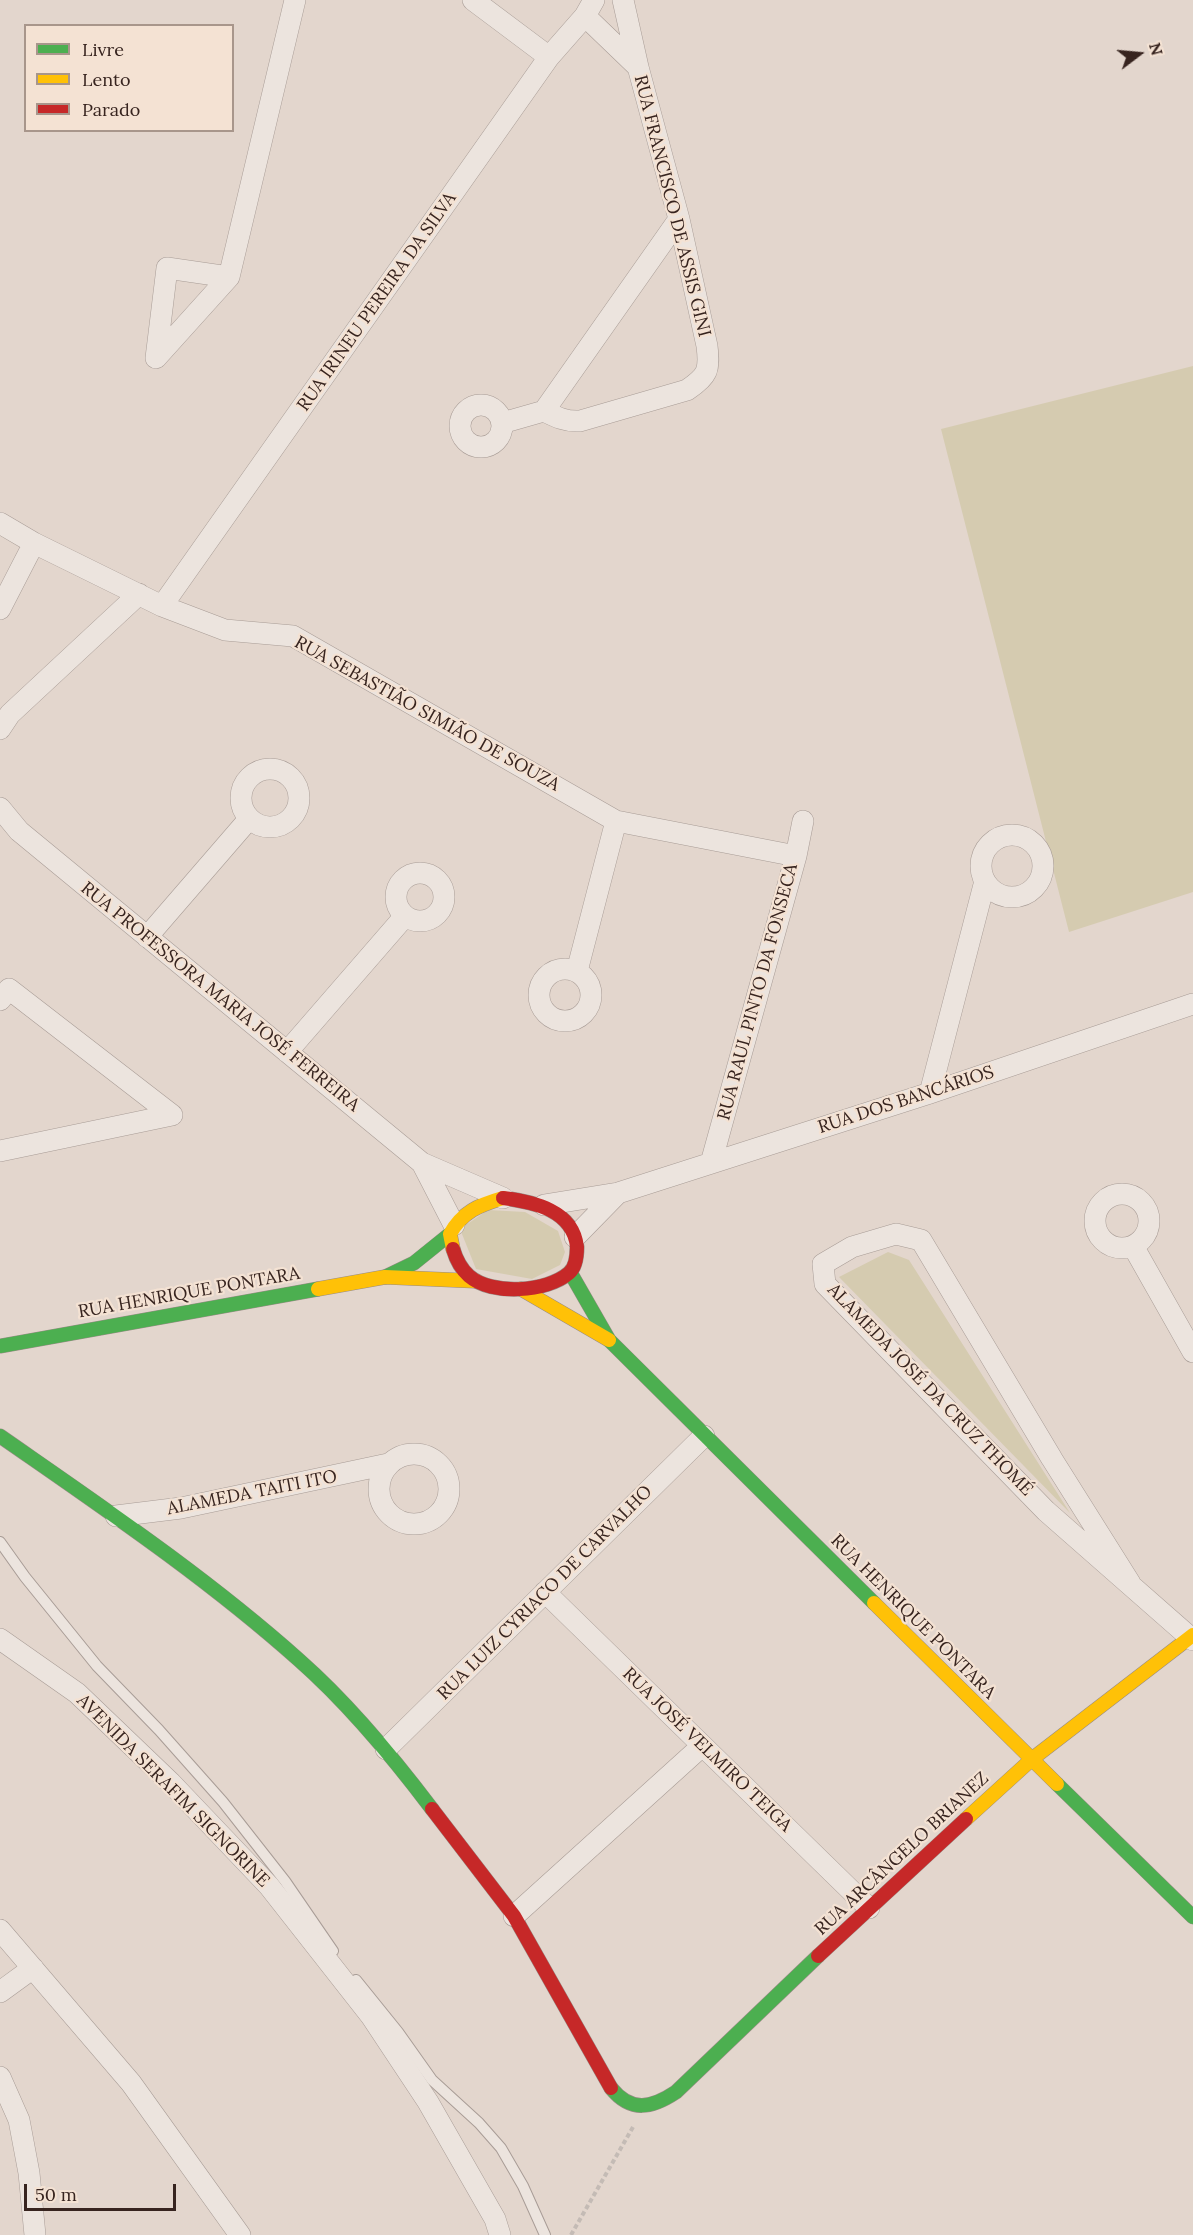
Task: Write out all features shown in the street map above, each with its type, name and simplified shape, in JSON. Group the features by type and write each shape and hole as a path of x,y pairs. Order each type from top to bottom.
{"street":[{"path":"229,277 295,0"},
{"path":"473,0 549,57"},
{"path":"623,0 638,68"},
{"name":"RUA IRINEU PEREIRA DA SILVA","path":"162,606 549,57 590,8"},
{"name":"RUA FRANCISCO DE ASSIS GINI","path":"544,411 570,422 580,421 687,390 701,380 710,366 679,219 638,68 590,8"},
{"path":"502,423 544,411 679,219"},
{"name":"RUA SEBASTIÃO SIMIÃO DE SOUZA","path":"0,523 34,543 162,606 225,630 293,636 616,820 796,856"},
{"path":"0,609 34,543"},
{"path":"3,720 139,594"},
{"name":"RUA PROFESSORA MARIA JOSÉ FERREIRA","path":"0,808 9,828 147,937 422,1162 503,1198"},
{"path":"147,937 249,819"},
{"path":"577,971 616,820"},
{"name":"RUA RAUL PINTO DA FONSECA","path":"711,1163 796,856 803,821"},
{"path":"930,1093 985,881"},
{"path":"287,1052 405,916"},
{"path":"0,1000 9,989 172,1115 0,1151"},
{"name":"RUA DOS BANCÁRIOS","path":"544,1205 618,1193 930,1093 1193,1004"},
{"name":"RUA PROFESSORA MARIA JOSÉ FERREIRA","path":"422,1162 452,1230"},
{"name":"RUA DOS BANCÁRIOS","path":"575,1237 618,1193"},
{"path":"503,1198 527,1200 544,1205 558,1213 568,1224 575,1237 577,1255 570,1272 554,1281 521,1289 499,1287 476,1281 459,1263 451,1250 452,1230 463,1215 474,1207 503,1198"},
{"name":"RUA HENRIQUE PONTARA","path":"385,1277 414,1263 452,1230"},
{"name":"ALAMEDA JOSÉ DA CRUZ THOMÉ","path":"1130,1583 1052,1459 921,1240 896,1234 852,1247 823,1264 825,1284 1046,1511 1192,1637"},
{"path":"1133,1246 1193,1352"},
{"name":"RUA HENRIQUE PONTARA","path":"570,1272 609,1340 1193,1917"},
{"name":"RUA HENRIQUE PONTARA","path":"0,1346 385,1277 476,1281"},
{"name":"RUA HENRIQUE PONTARA","path":"521,1289 609,1340"},
{"path":"0,1436 116,1516 229,1602 300,1661 386,1749 514,1916 612,2090 625,2101 643,2108"},
{"name":"RUA LUIZ CYRIACO DE CARVALHO","path":"386,1749 704,1436"},
{"name":"ALAMEDA TAITI ITO","path":"116,1516 181,1508 388,1464"},
{"name":"RUA JOSÉ VELMIRO TEIGA","path":"545,1592 869,1908"},
{"name":"RUA ARCÂNGELO BRIANEZ","path":"643,2108 662,2102 676,2092 869,1908 1032,1759 1192,1637"},
{"name":"AVENIDA SERAFIM SIGNORINE","path":"0,1639 77,1693 171,1783 268,1886 371,2016 433,2112 495,2219 500,2235"},
{"path":"514,1916 702,1746"},
{"path":"0,1930 131,2083 240,2235"},
{"path":"0,1992 33,1968"},
{"path":"0,2077 19,2120 29,2173 35,2235"}],"lane":[{"path":"0,1542 25,1578 97,1666 159,1730 230,1811 285,1881 330,1947 398,2032 432,2080 501,2148 523,2186 545,2235"}],"path":[{"path":"571,2235 643,2108"}],"shaded area":[{"path":"1193,366 1193,892 1069,932 941,429"},
{"path":"488,1210 525,1212 558,1231 565,1252 560,1265 532,1279 476,1269 460,1229"},
{"path":"888,1252 909,1260 1070,1513 839,1277"}],"traffic: fast":[{"path":"385,1277 414,1263 450,1234"},
{"path":"570,1272 609,1340 874,1603"},
{"path":"0,1346 318,1289"},
{"path":"0,1436 190,1571 264,1629 353,1713 386,1750 432,1809"},
{"path":"1057,1784 1193,1917"},
{"path":"611,2088 626,2101 642,2105 659,2102 676,2092 818,1956"}],"traffic: slow":[{"path":"453,1249 450,1234 460,1220 486,1203 503,1198"},
{"path":"318,1289 385,1277 476,1281"},
{"path":"521,1289 609,1340"},
{"path":"874,1603 1057,1784"},
{"path":"966,1819 1032,1759 1193,1635"}],"traffic: jam":[{"path":"453,1249 459,1264 466,1273 491,1287 534,1288 559,1279 571,1271 575,1265 577,1247 574,1234 568,1224 550,1210 527,1202 503,1198"},
{"path":"432,1809 514,1916 611,2088"},
{"path":"818,1956 966,1819"}]}
